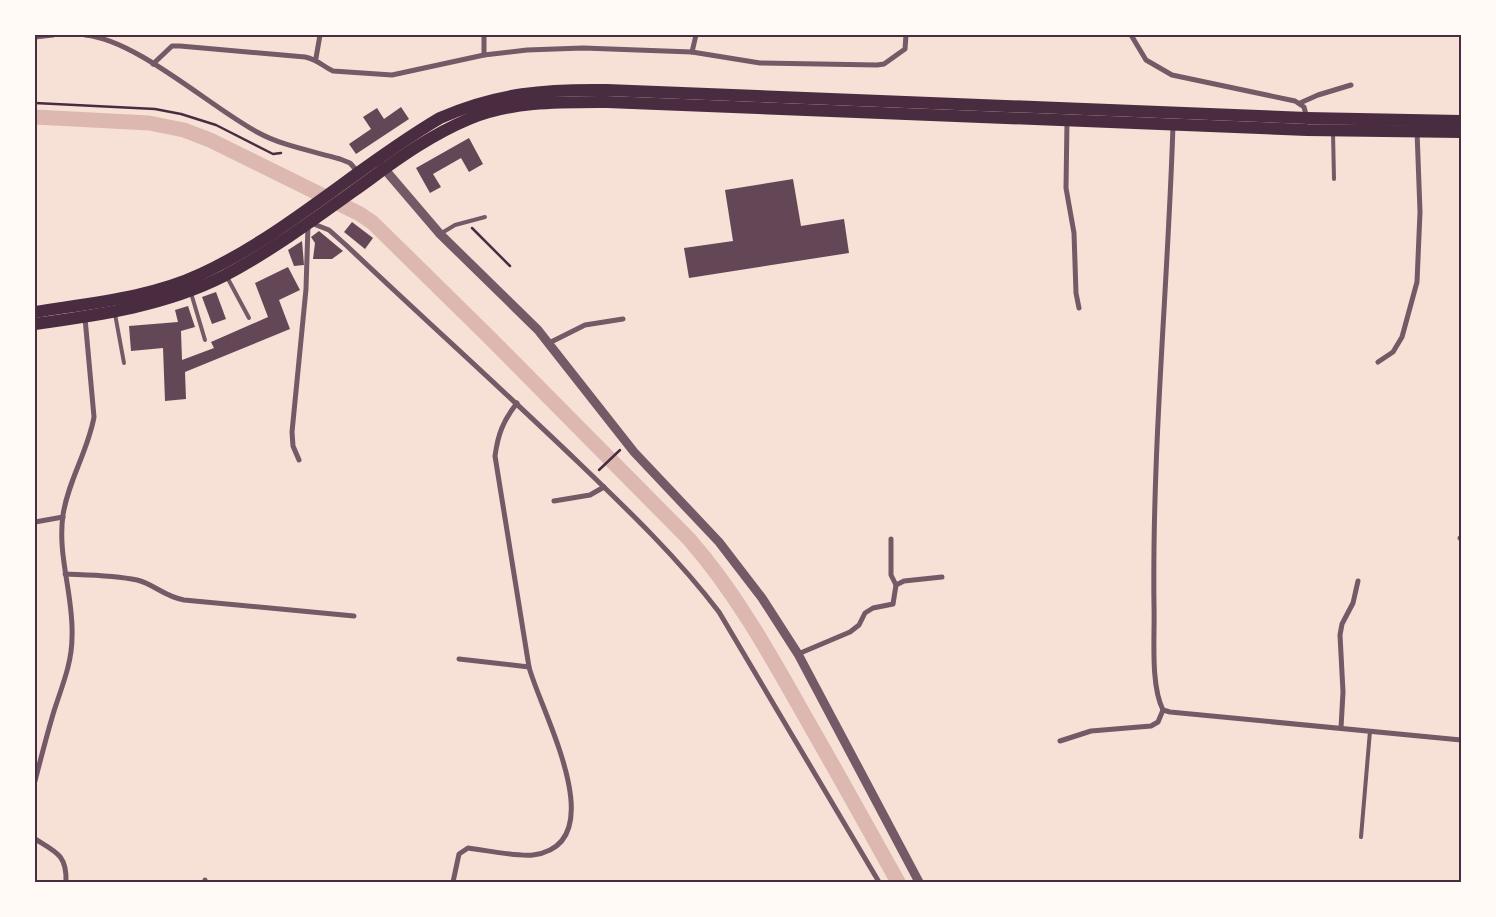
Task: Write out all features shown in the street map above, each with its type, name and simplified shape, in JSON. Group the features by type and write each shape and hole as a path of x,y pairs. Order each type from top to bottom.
{"main road":[{"path":"378,168 426,127 469,106 516,94 579,89 1173,119 1417,126 1461,132"},
{"path":"35,312 115,312 190,291 308,215 357,179 470,118 496,110 554,103 607,102 1067,120 1173,119"},
{"path":"1307,124 1333,130 1417,126 1461,121"},
{"path":"35,324 223,269"}],"street":[{"path":"35,36 53,35"},
{"path":"85,35 128,49 257,132 292,146 350,163 357,179"},
{"path":"316,58 320,35"},
{"path":"484,35 484,55"},
{"path":"692,52 696,35"},
{"path":"153,64 172,46 180,46 316,58 324,67 333,71 392,75 484,55 526,50 583,48 692,52 760,63 878,65 884,64 905,49 906,35"},
{"path":"1130,35 1146,60 1172,75 1300,103 1304,107 1307,124"},
{"path":"1300,103 1318,95 1351,85"},
{"path":"1173,119 1166,306 1158,402 1154,561 1155,672 1159,702 1163,710 1170,712 1461,740"},
{"path":"1067,120 1066,188 1074,233 1076,292 1079,308"},
{"path":"1378,362 1393,352 1402,337 1417,282 1420,212 1417,126"},
{"path":"378,168 440,234 549,343 634,452 719,542 762,598 798,654 919,882"},
{"path":"308,215 347,246 517,403 604,487 700,587 719,612 879,882"},
{"path":"299,460 293,446 292,432 306,289 308,215"},
{"path":"35,781 54,711 67,674 72,640 72,613 65,574 63,516 76,467 91,432 94,417 84,311"},
{"path":"549,343 585,325 623,319"},
{"path":"452,882 459,854 462,850 468,848 532,855 550,850 567,834 572,795 563,760 529,667 495,456 498,436 504,419 517,403"},
{"path":"554,501 590,495 604,487"},
{"path":"35,522 63,516"},
{"path":"798,654 850,632 859,626 865,613 873,608 893,604 896,585 891,575 891,539"},
{"path":"65,574 138,580 163,595 184,600 354,616"},
{"path":"896,585 904,581 942,577"},
{"path":"1341,728 1343,692 1340,635 1342,624 1353,603 1358,581"},
{"path":"460,659 529,667"},
{"path":"1060,741 1091,731 1151,726 1158,722 1163,710"},
{"path":"35,839 59,853 66,868 66,882"}],"lane":[{"path":"1333,130 1334,179"},
{"path":"440,234 448,228 485,217"},
{"path":"223,269 249,318"},
{"path":"190,291 204,340"},
{"path":"115,312 124,363"},
{"path":"1361,837 1370,732"}],"path":[{"path":"35,103 155,109 181,114 216,125 273,154 281,153 292,146"},
{"path":"466,222 510,266"},
{"path":"601,469 617,452"}],"building":[{"path":"401,107 409,119 356,154 349,144 371,129 363,117 377,108 384,119"},
{"path":"469,138 483,164 469,172 461,158 433,174 441,187 430,193 416,168"},
{"path":"793,179 801,226 844,219 849,253 689,278 684,248 733,241 725,190"},
{"path":"352,222 373,238 365,249 344,232"},
{"path":"319,231 343,251 332,259 313,259 315,243 311,237"},
{"path":"302,241 304,265 294,266 288,250"},
{"path":"288,267 300,290 279,300 290,329 185,372 186,399 165,401 163,348 131,351 129,326 178,322 175,310 188,306 195,327 181,331 182,360 214,348 211,342 268,317 255,283"},
{"path":"216,292 226,319 212,324 202,297"}],"waterway":[{"path":"35,117 149,123 184,130 210,140 360,214 373,223 689,539 723,581 766,649 898,882"}]}
